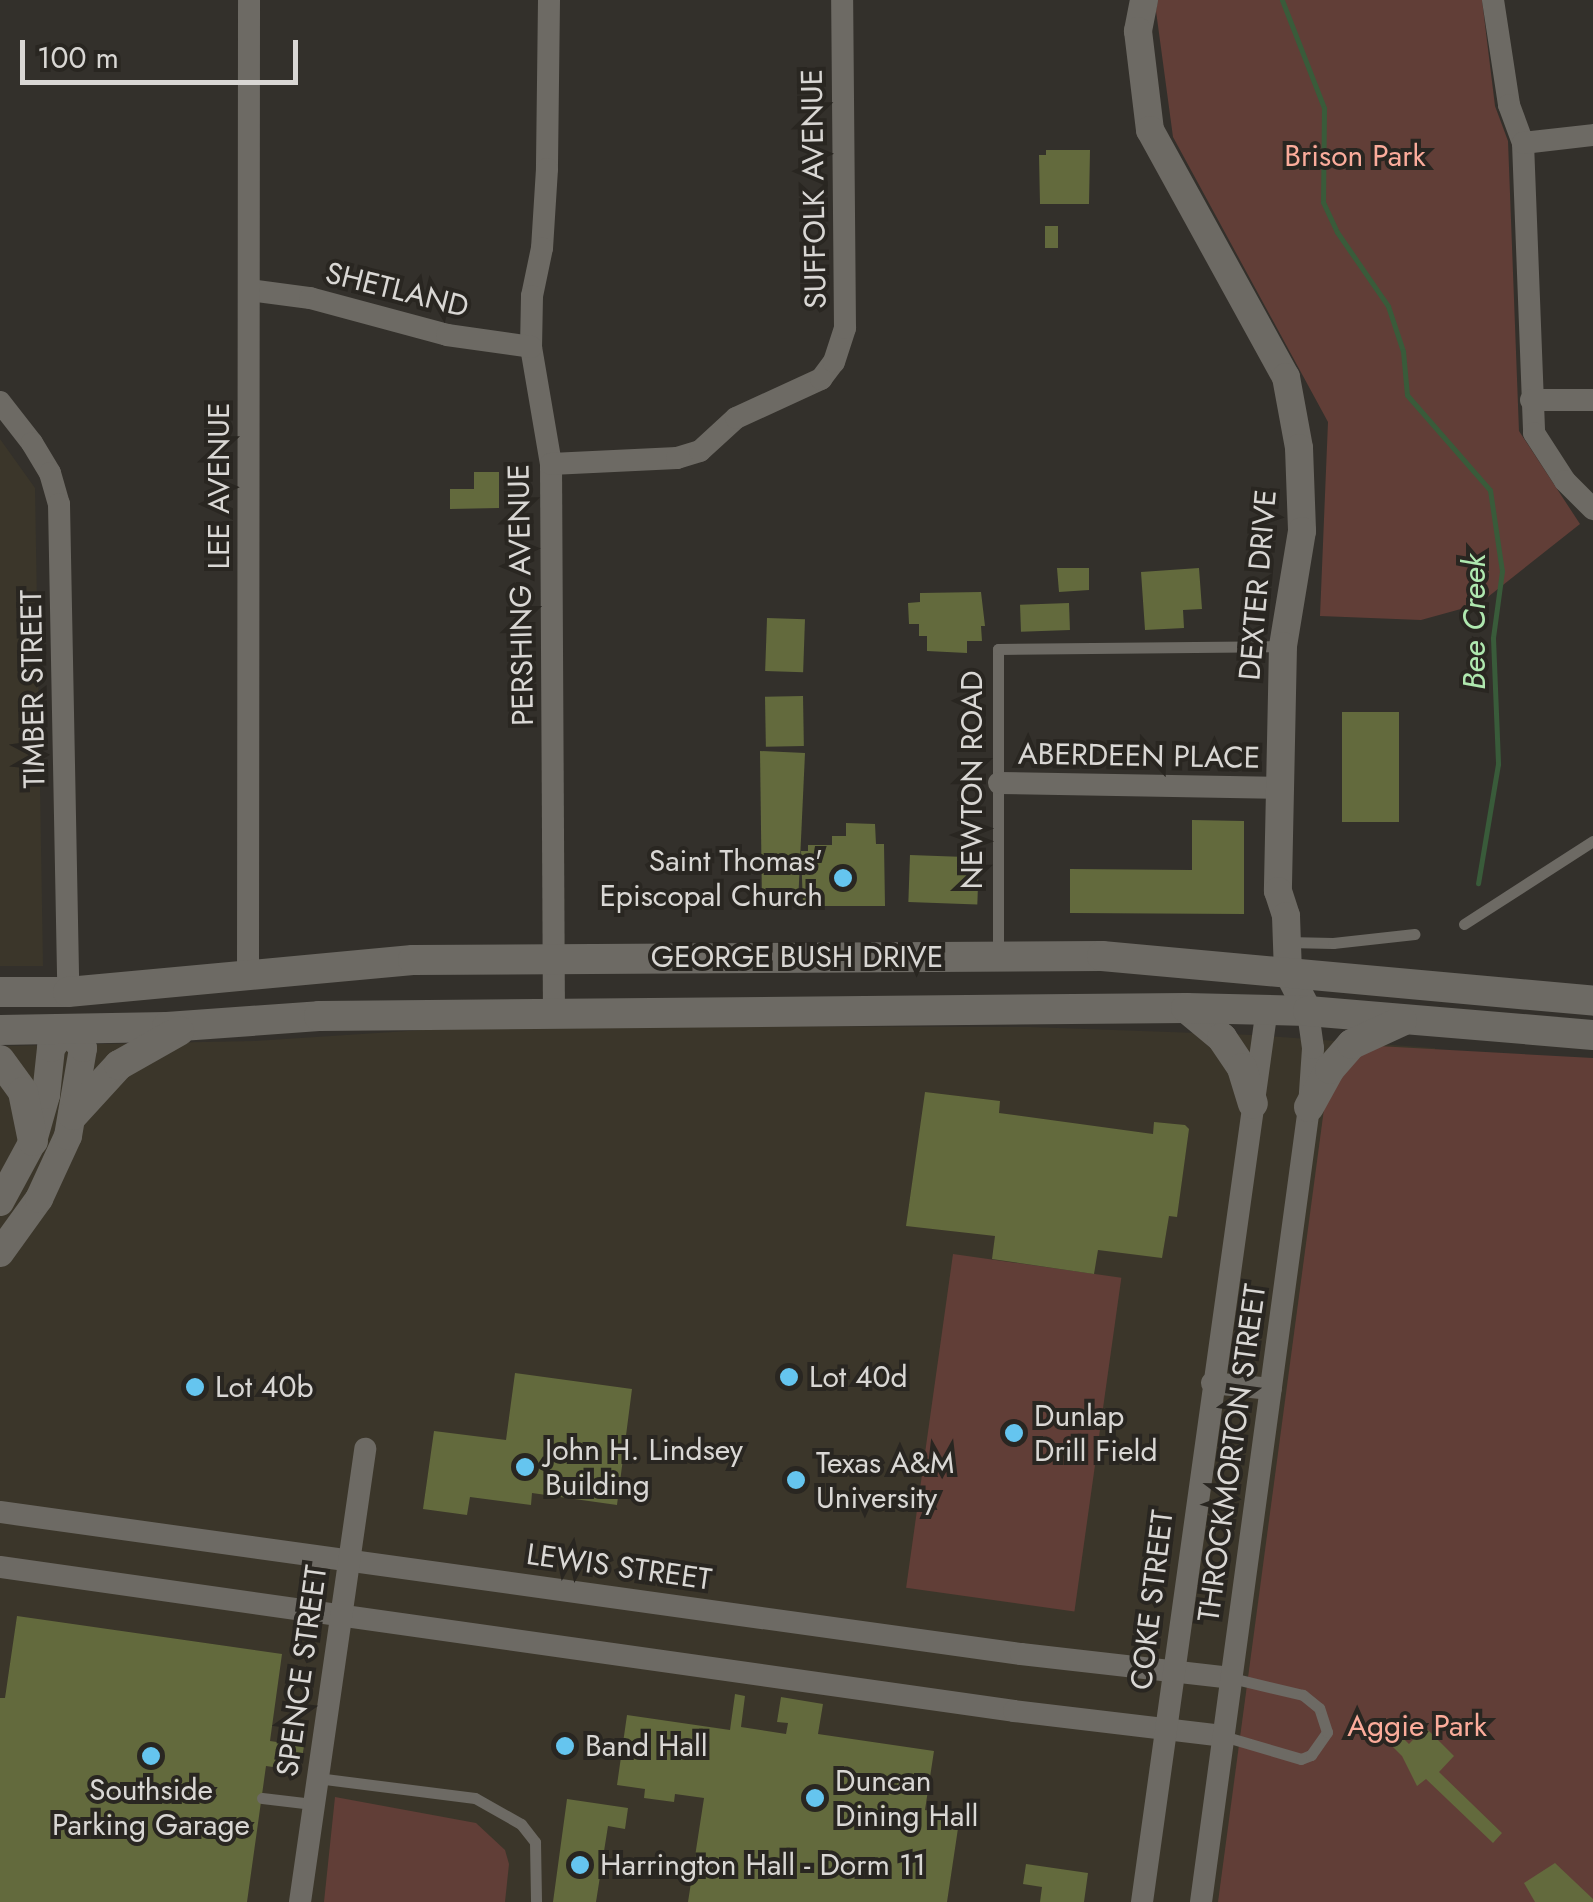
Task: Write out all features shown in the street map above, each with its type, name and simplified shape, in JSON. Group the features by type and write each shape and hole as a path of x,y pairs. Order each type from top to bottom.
{"main road":[{"name":"GEORGE BUSH DRIVE","path":"0,992 68,992 413,960 1287,957 1593,1002"},
{"path":"1186,1008 1222,1038 1242,1068 1253,1104"},
{"name":"GEORGE BUSH DRIVE","path":"0,1030 190,1026 319,1016 1267,1008 1593,1035"},
{"path":"1310,1107 1330,1068 1352,1044 1404,1020"},
{"path":"74,1114 119,1065 190,1026"},
{"path":"0,1060 22,1092 33,1140"}],"street":[{"name":"LEE AVENUE","path":"248,973 249,0"},
{"name":"PERSHING AVENUE","path":"548,0 548,169 542,248 532,296 531,347 551,464 554,1012"},
{"name":"SUFFOLK AVENUE","path":"551,464 677,458 700,451 736,418 812,384 834,362 845,328 842,0"},
{"name":"DEXTER DRIVE","path":"1144,0 1138,31 1150,130 1286,377 1299,448 1302,531 1283,646 1276,788 1278,891 1287,957 1308,1011"},
{"path":"1493,0 1509,105 1523,143 1534,433 1566,481 1593,509"},
{"path":"1523,143 1593,135"},
{"name":"SHETLAND","path":"249,290 310,298 447,335 531,347"},
{"path":"1531,400 1593,400"},
{"name":"TIMBER STREET","path":"0,402 32,442 50,473 59,504 68,992"},
{"name":"ABERDEEN PLACE","path":"1000,783 1276,788"},
{"path":"1267,1008 1287,957"},
{"path":"0,1202 33,1140 46,1094 51,1048 66,1028 68,992"},
{"name":"COKE STREET","path":"1142,1902 1267,1008"},
{"name":"THROCKMORTON STREET","path":"1201,1902 1310,1107 1313,1048 1308,1011"},
{"path":"0,1253 39,1199 74,1114 82,1048 66,1028"},
{"path":"1212,1382 1271,1389"},
{"name":"SPENCE STREET","path":"300,1902 364,1449"},
{"name":"LEWIS STREET","path":"0,1512 1021,1654 1231,1678"},
{"path":"0,1567 1014,1711 1223,1736"}],"lane":[{"name":"NEWTON ROAD","path":"998,956 998,648 1283,646"},
{"path":"1464,924 1593,841"},
{"path":"1287,957 1333,943 1415,934"},
{"path":"1223,1736 1300,1759 1311,1755 1327,1732 1319,1708 1302,1695 1231,1678"},
{"path":"317,1778 474,1798 521,1824 535,1842 536,1902"},
{"path":"262,1798 313,1804"}],"shaded area":[{"path":"0,439 35,488 43,966 0,966"},
{"name":"Texas A&M University","path":"1030,1027 1253,1035 1435,1048 1593,1902 0,1902 0,1046 255,1041 438,1029"}],"green space":[{"name":"Brison Park","path":"1158,0 1482,0 1495,106 1508,141 1519,431 1580,524 1479,604 1421,620 1320,616 1328,422 1173,137 1156,11"},
{"name":"Aggie Park","path":"1360,1045 1593,1058 1593,1902 1218,1902 1324,1109"},
{"name":"Dunlap Drill Field","path":"953,1254 1121,1278 1074,1611 906,1588"},
{"path":"335,1797 476,1823 505,1850 509,1864 505,1902 324,1902"}],"building":[{"path":"1046,150 1090,150 1089,204 1040,204 1039,155 1046,155"},
{"path":"1045,226 1058,226 1058,248 1045,248"},
{"path":"474,472 499,472 499,508 450,509 450,489 474,489"},
{"path":"1057,568 1089,568 1089,590 1059,592"},
{"path":"1199,568 1202,609 1183,610 1184,628 1145,630 1141,572"},
{"path":"981,592 985,626 981,626 982,641 967,641 967,653 927,651 927,636 919,636 919,624 909,624 908,603 920,602 920,593"},
{"path":"1069,603 1070,630 1021,632 1020,605"},
{"path":"767,618 805,619 803,672 765,671"},
{"path":"803,696 804,746 766,747 765,697"},
{"path":"1342,712 1399,712 1399,822 1342,822"},
{"name":"Saint Thomas' Episcopal Church","path":"760,751 805,753 798,904 762,904"},
{"path":"1192,820 1244,821 1244,914 1070,913 1070,869 1192,870"},
{"name":"Saint Thomas' Episcopal Church","path":"846,823 875,824 876,844 884,844 885,906 803,906 801,851 808,851 808,845 832,845 832,836 846,836"},
{"path":"910,855 979,857 977,904 908,902"},
{"path":"925,1092 1000,1101 999,1113 1153,1134 1154,1122 1185,1125 1189,1129 1177,1217 1169,1216 1162,1258 1098,1250 1094,1274 992,1259 995,1236 906,1226"},
{"name":"John H. Lindsey Building","path":"515,1373 632,1389 617,1505 532,1493 531,1505 470,1497 467,1515 423,1509 434,1431 506,1440"},
{"name":"Southside Parking Garage","path":"17,1616 282,1654 270,1741 304,1746 300,1771 266,1766 247,1902 0,1902 0,1698 5,1698"},
{"name":"Duncan Dining Hall","path":"735,1694 745,1696 741,1727 786,1734 788,1723 777,1722 781,1697 823,1704 818,1734 934,1751 925,1810 960,1815 947,1902 688,1902 704,1798 675,1794 674,1802 644,1798 645,1789 617,1785 627,1715 730,1730"},
{"path":"1425,1727 1454,1756 1439,1772 1502,1833 1493,1843 1426,1779 1417,1786 1402,1756 1389,1743 1398,1733 1409,1744"},
{"name":"Harrington Hall - Dorm 11","path":"567,1799 628,1808 625,1829 608,1826 596,1902 553,1902"},
{"path":"1555,1863 1593,1902 1535,1902 1524,1883"},
{"path":"1026,1864 1088,1873 1084,1902 1040,1902 1042,1887 1023,1884"}],"waterway":[{"name":"Bee Creek","path":"1282,0 1324,108 1323,202 1337,232 1388,306 1403,351 1407,395 1490,490 1502,571 1493,638 1498,764 1478,883"}],"place":[{"name":"Saint Thomas' Episcopal Church","path":"843,878"},
{"name":"Lot 40d","path":"789,1377"},
{"name":"Lot 40b","path":"195,1387"},
{"name":"Dunlap Drill Field","path":"1014,1433"},
{"name":"John H. Lindsey Building","path":"525,1467"},
{"name":"Texas A&M University","path":"796,1480"},
{"name":"Band Hall","path":"565,1746"},
{"name":"Southside Parking Garage","path":"151,1756"},
{"name":"Duncan Dining Hall","path":"815,1798"},
{"name":"Harrington Hall - Dorm 11","path":"580,1865"}]}
